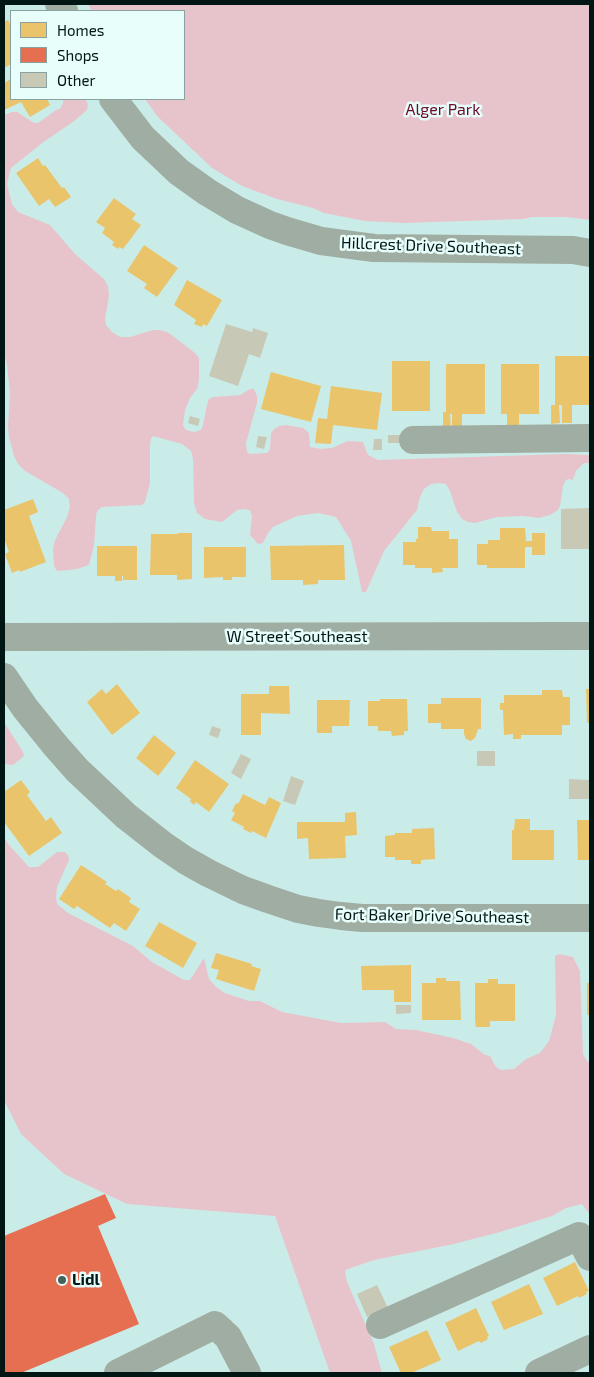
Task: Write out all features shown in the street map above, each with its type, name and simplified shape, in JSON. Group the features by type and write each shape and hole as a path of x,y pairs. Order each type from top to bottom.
{"street":[{"name":"Hillcrest Drive Southeast","path":"114,100 143,138 179,172 207,192 270,226 330,242 374,248 574,250 590,253"},
{"path":"413,440 590,438"},
{"name":"W Street Southeast","path":"4,637 590,636"},
{"name":"Fort Baker Drive Southeast","path":"4,677 54,745 114,805 163,845 208,873 243,890 298,909 362,918 590,918"},
{"path":"380,1324 579,1236 590,1257"},
{"path":"118,1373 215,1324 228,1337 247,1373"},
{"path":"539,1373 590,1349"}],"green space":[{"name":"Alger Park","path":"88,4 590,4 590,220 566,217 532,217 524,219 403,223 365,221 324,213 242,186 212,168 157,116 146,100 185,100 185,10 91,10"},
{"path":"63,100 86,100 88,104 87,110 73,122 42,143 11,168 7,184 12,204 18,212 50,225 75,254 104,279 108,286 109,296 105,319 106,325 112,332 120,337 130,337 153,330 161,330 169,333 199,358 197,389 190,398 185,410 183,425 186,430 194,432 201,430 209,399 240,395 250,389 254,389 257,403 246,443 247,452 250,454 267,453 270,449 271,433 279,426 286,425 303,428 309,433 310,447 332,448 348,441 363,442 368,455 378,460 564,454 590,455 590,463 584,463 576,471 573,480 568,479 565,481 558,510 550,515 539,518 523,516 497,517 475,523 468,522 462,519 457,512 446,484 431,484 424,489 417,510 384,551 366,592 362,592 351,541 336,517 318,513 297,516 273,527 263,543 258,544 250,535 252,517 250,510 237,510 222,522 205,519 197,513 194,503 193,459 191,451 182,444 153,436 150,446 150,483 145,502 142,505 102,507 97,511 94,546 89,565 77,569 56,570 53,548 67,517 70,507 69,499 63,493 25,471 18,464 9,437 10,393 4,353 4,115 17,112 34,123 38,123 60,109"},
{"path":"4,722 24,756 13,765 4,764"},
{"path":"4,837 29,867 38,867 57,852 65,852 69,860 57,887 57,904 68,913 133,946 152,962 184,980 190,980 204,958 209,979 225,993 249,1001 260,1001 282,1012 341,1023 385,1022 396,1029 416,1030 453,1038 471,1044 485,1055 490,1056 496,1067 501,1070 514,1069 526,1059 540,1053 549,1041 556,1015 555,956 559,954 573,957 580,971 583,1054 587,1061 590,1062 590,1215 582,1204 566,1208 552,1216 500,1232 454,1244 374,1260 345,1270 347,1282 374,1344 382,1373 330,1373 275,1216 127,1204 64,1174 21,1134 4,1100"}],"building: Homes":[{"path":"8,20 10,24 10,65 4,68 4,22"},
{"path":"10,80 10,100 48,100 50,105 30,117 21,102 4,110 4,83"},
{"path":"38,158 71,197 55,207 49,199 39,206 16,173"},
{"path":"114,198 136,214 132,219 141,225 123,249 119,247 118,249 112,245 114,242 102,233 105,228 96,222"},
{"path":"144,245 178,268 157,297 144,288 147,284 127,271"},
{"path":"187,280 222,300 207,326 203,324 202,327 194,324 196,320 174,305"},
{"path":"555,356 590,356 590,405 572,405 572,423 562,423 562,405 559,405 560,423 551,424 551,405 555,405"},
{"path":"392,361 430,361 430,411 392,411"},
{"path":"446,364 485,364 485,414 462,414 462,431 452,432 452,414 450,414 451,433 443,433 443,412 446,412"},
{"path":"501,364 539,364 539,414 519,414 519,431 507,431 507,414 501,414"},
{"path":"271,372 321,386 311,422 261,409"},
{"path":"331,386 382,393 377,430 333,425 331,444 315,443 318,418 327,419"},
{"path":"33,499 38,512 29,516 46,562 20,572 19,570 12,573 5,554 9,552 4,538 4,510"},
{"path":"418,527 431,527 432,531 449,531 449,539 458,539 458,568 442,568 443,572 432,573 432,568 415,568 415,565 403,565 403,542 416,542 416,539 418,539"},
{"path":"500,528 525,528 526,541 532,541 532,533 545,533 545,555 532,555 532,547 525,547 525,568 487,568 487,565 477,565 477,544 488,544 488,540 500,540"},
{"path":"192,533 192,579 177,580 177,575 150,575 151,534"},
{"path":"344,545 345,580 318,580 318,584 303,585 303,580 271,580 270,546"},
{"path":"97,546 137,546 137,580 123,580 122,576 122,581 115,581 115,576 97,576"},
{"path":"204,547 246,547 246,577 232,577 232,580 223,580 223,577 204,578"},
{"path":"117,684 140,713 112,735 87,702 102,689 106,694"},
{"path":"269,686 289,686 290,714 261,713 261,735 241,735 241,694 269,694"},
{"path":"586,689 590,689 590,723 587,723"},
{"path":"542,690 562,690 563,697 570,697 570,725 562,725 562,735 521,735 521,739 513,739 513,734 504,735 503,710 500,710 500,703 504,703 504,695 542,695"},
{"path":"441,698 481,698 481,729 478,729 475,738 471,741 466,739 464,729 441,729 441,723 428,723 428,704 441,704"},
{"path":"380,699 407,699 408,731 404,731 404,735 392,736 391,731 378,731 378,726 368,726 368,701 380,701"},
{"path":"317,700 350,700 349,726 332,726 332,733 317,733"},
{"path":"154,735 176,753 158,776 136,758"},
{"path":"195,760 229,784 209,812 196,802 194,805 190,801 191,799 176,788"},
{"path":"21,780 30,792 27,795 46,821 51,817 62,833 29,856 4,822 4,792"},
{"path":"243,794 265,805 269,797 281,803 266,838 243,829 244,827 231,820 235,813 232,811"},
{"path":"356,812 357,835 345,836 346,858 309,859 308,838 297,839 297,822 345,822 345,813"},
{"path":"515,819 530,819 530,830 554,830 554,860 512,860 512,830 514,830"},
{"path":"577,820 590,820 590,860 578,860"},
{"path":"434,828 435,859 421,860 421,864 411,864 411,860 395,860 395,857 385,857 385,836 395,835 395,833 412,833 412,829"},
{"path":"81,865 107,882 105,884 116,891 118,889 131,898 129,902 140,909 126,931 114,923 110,928 77,906 74,909 59,899"},
{"path":"159,922 197,943 183,968 145,946"},
{"path":"216,953 252,964 251,966 261,969 254,991 216,979 219,970 211,968"},
{"path":"411,965 411,1002 394,1002 394,990 362,990 361,966"},
{"path":"436,978 446,978 446,981 460,981 461,1020 422,1020 422,983 436,983"},
{"path":"488,979 498,979 498,984 515,984 515,1021 490,1021 490,1027 476,1027 475,983 488,983"},
{"path":"587,983 590,983 590,1015 587,1015"},
{"path":"575,1262 589,1291 579,1298 578,1296 557,1306 543,1278"},
{"path":"529,1284 543,1314 504,1330 491,1302"},
{"path":"476,1308 489,1336 487,1337 488,1339 458,1351 445,1323"},
{"path":"427,1330 441,1360 411,1373 401,1373 389,1347"}],"building: Shops":[{"name":"Lidl","path":"105,1194 116,1218 98,1226 139,1324 21,1373 4,1373 4,1236"}],"building: Other":[{"path":"226,324 252,332 253,328 268,333 260,358 249,354 238,386 209,376"},
{"path":"190,416 200,419 198,426 188,423"},
{"path":"388,435 409,435 409,443 388,443"},
{"path":"258,436 267,437 264,449 256,447"},
{"path":"374,439 382,439 382,450 373,450"},
{"path":"590,508 590,549 561,549 561,509"},
{"path":"212,726 221,729 218,738 209,735"},
{"path":"477,751 495,751 495,766 477,766"},
{"path":"241,754 251,759 241,779 231,773"},
{"path":"291,776 304,781 295,805 283,801"},
{"path":"569,779 590,780 590,799 569,799"},
{"path":"396,1005 411,1005 411,1013 396,1014"},
{"path":"377,1285 388,1308 367,1317 357,1294"}],"place":[{"name":"Lidl","path":"62,1280"}]}
